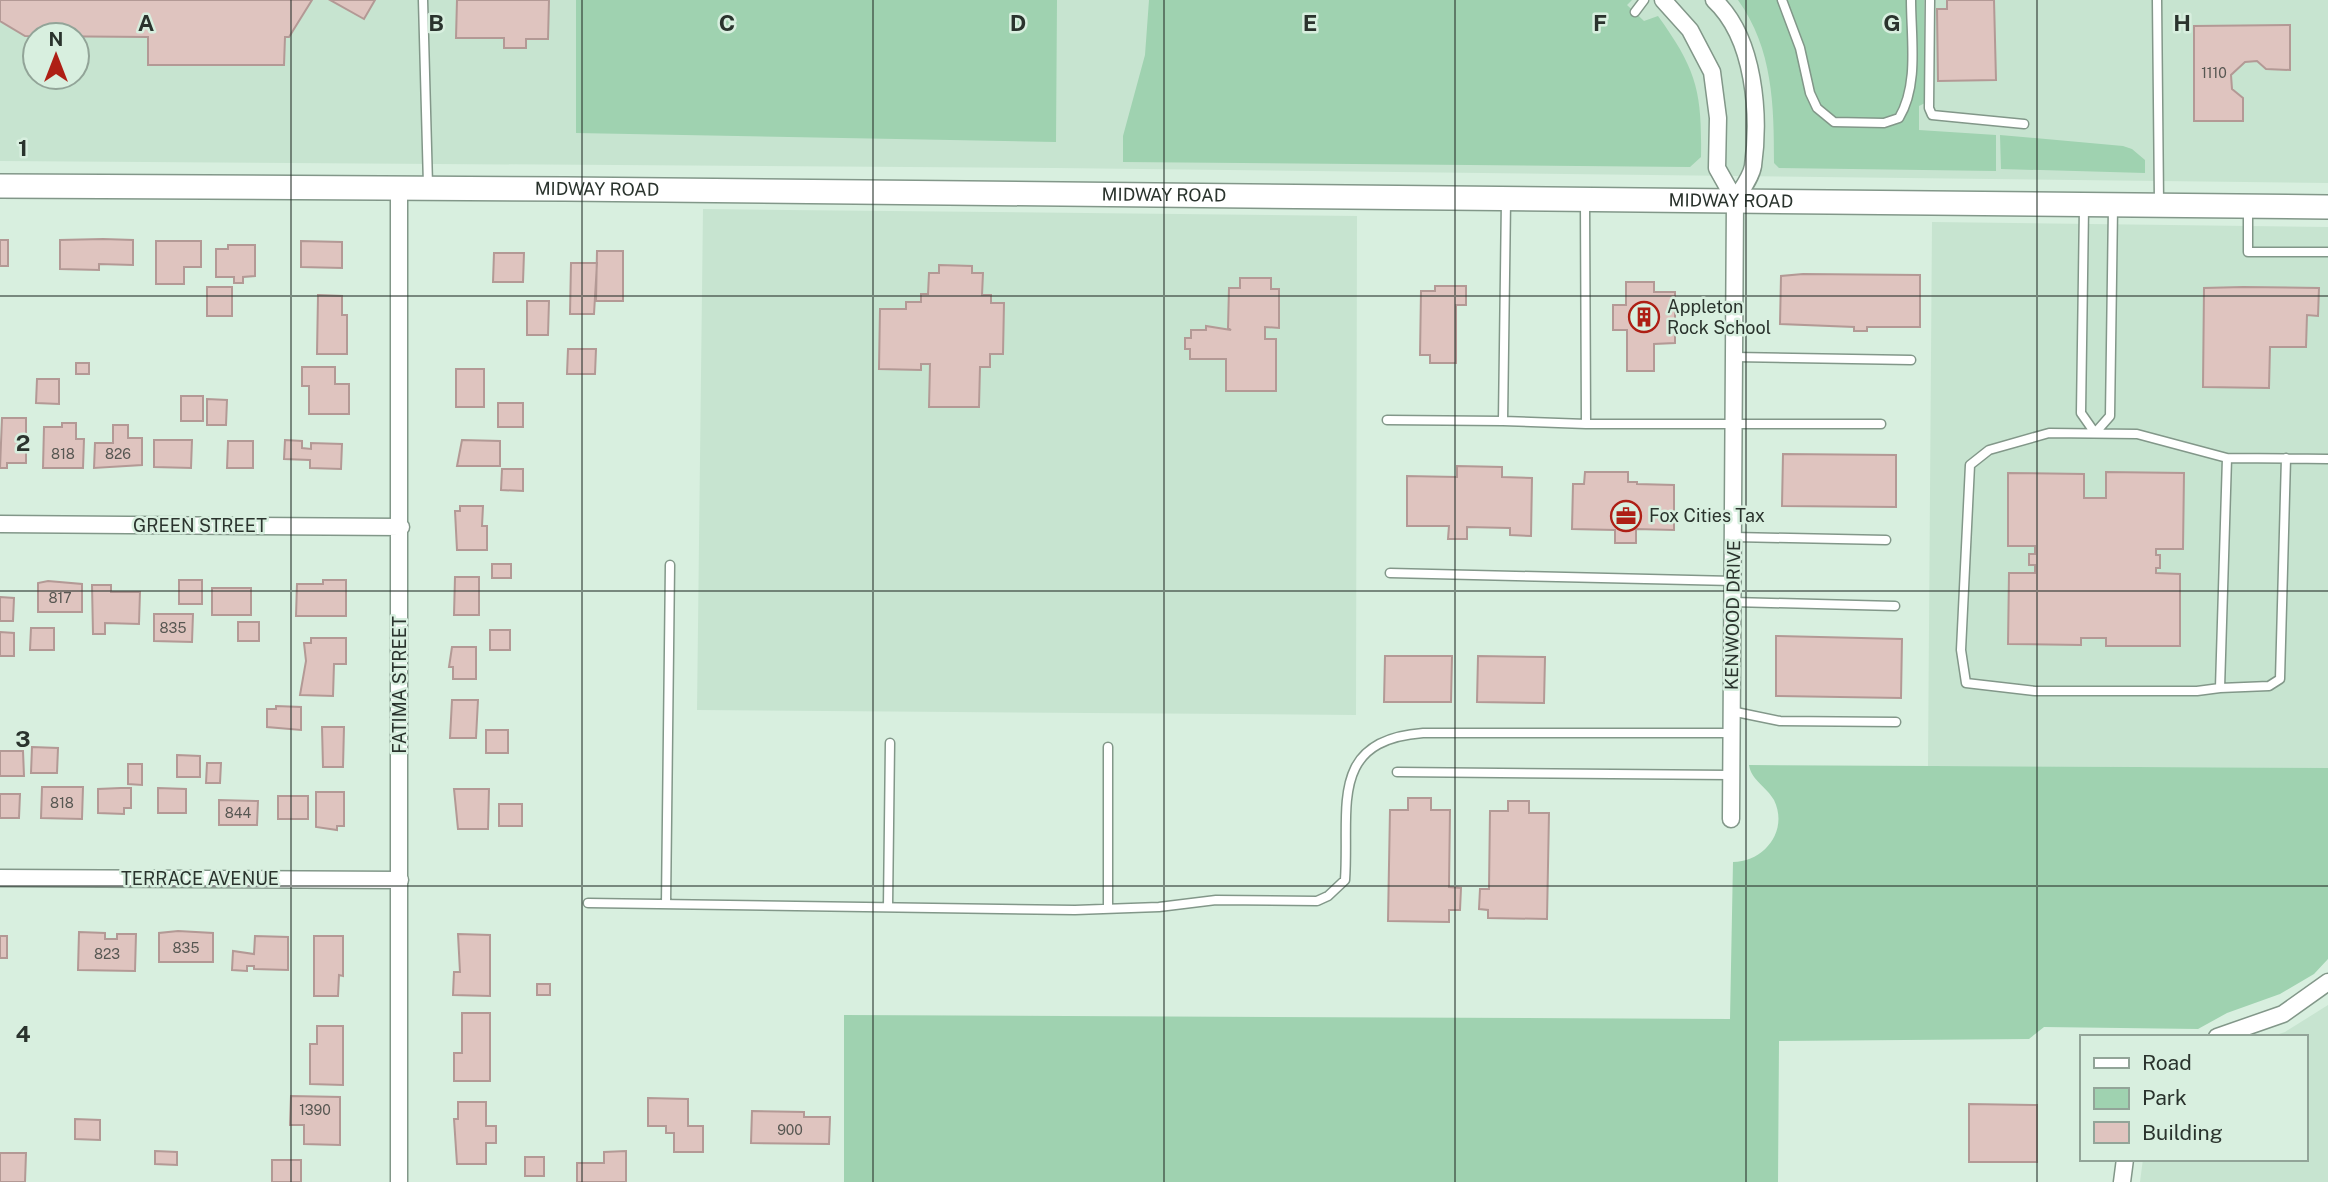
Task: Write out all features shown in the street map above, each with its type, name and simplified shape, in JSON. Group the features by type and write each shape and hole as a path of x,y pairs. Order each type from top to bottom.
{"main road":[{"name":"MIDWAY ROAD","path":"0,186 2328,207"}],"street":[{"path":"1663,0 1690,30 1712,72 1718,118 1717,168 1735,200"},
{"path":"1714,0 1734,27 1752,84 1752,169 1735,200"},
{"name":"FATIMA STREET","path":"399,188 399,1182"},
{"name":"KENWOOD DRIVE","path":"1731,819 1735,200"},
{"name":"GREEN STREET","path":"0,524 401,527"},
{"name":"TERRACE AVENUE","path":"0,877 400,880"},
{"path":"2223,1035 2283,1014 2328,982"},
{"path":"2122,1182 2125,1161"}],"lane":[{"path":"423,0 428,188"},
{"path":"1635,12 1644,0"},
{"path":"1782,0 1800,48 1810,93 1817,108 1834,122 1884,123 1899,118 1907,105 1911,81 1911,0"},
{"path":"1930,0 1929,108 1933,115 2024,124"},
{"path":"2157,0 2159,205"},
{"path":"1503,421 1506,198"},
{"path":"1585,199 1586,424"},
{"path":"2084,204 2081,413 2095,433"},
{"path":"2095,433 2110,416 2113,204"},
{"path":"2248,206 2248,252 2328,252"},
{"path":"1734,357 1911,360"},
{"path":"1387,420 1586,424 1881,424"},
{"path":"2286,458 2280,679 2269,685 2197,691 2035,691 1966,683 1961,650 1970,465 1989,450 2049,433 2137,434 2227,458 2286,458 2328,459"},
{"path":"2220,688 2227,458"},
{"path":"1734,537 1885,540"},
{"path":"666,904 670,565"},
{"path":"1390,573 1733,581"},
{"path":"1733,601 1895,606"},
{"path":"1731,711 1780,721 1896,722"},
{"path":"587,903 1108,909 1216,900 1317,901 1328,896 1345,880 1349,776 1378,741 1395,735 1731,733"},
{"path":"888,907 890,743"},
{"path":"1108,747 1108,909"},
{"path":"1397,772 1730,775"}],"shaded area":[{"path":"0,0 2328,0 2328,183 1056,168 0,161"},
{"path":"703,209 1357,216 1356,715 697,710"},
{"path":"1932,222 2328,227 2328,768 1928,766"},
{"path":"2328,1005 2328,1182 2140,1182 2143,1161 2307,1161 2307,1035 2276,1035"}],"green space":[{"path":"576,0 1057,0 1056,142 576,133"},
{"path":"1149,0 1632,0 1627,5 1644,21 1658,16 1689,67 1698,98 1701,157 1690,167 1123,162 1123,136 1145,55"},
{"path":"1738,0 1924,0 1925,103 1919,106 1919,130 1996,135 1996,171 1779,168 1774,163 1772,99 1765,58 1750,19"},
{"path":"2000,135 2123,146 2132,149 2145,160 2145,173 2001,169"},
{"path":"1749,765 2328,768 2328,959 2314,974 2280,994 2227,1013 2198,1029 2044,1027 2029,1039 1779,1041 1778,1182 844,1182 844,1015 1730,1019 1733,862 1744,861 1764,851 1776,833 1778,823 1774,800 1753,775"}],"building":[{"path":"0,0 312,0 289,37 285,37 284,65 148,65 148,37 91,37 91,21 21,21 21,34 0,21"},
{"path":"330,0 375,0 364,19"},
{"path":"457,0 549,0 548,39 526,39 526,48 504,48 504,38 456,38"},
{"path":"1947,0 1994,0 1996,80 1938,81 1937,9 1947,9"},
{"path":"2290,25 2290,70 2266,69 2257,61 2245,62 2231,75 2232,89 2243,98 2243,121 2194,121 2194,26"},
{"path":"0,240 8,240 8,266 0,266"},
{"path":"60,240 133,240 133,265 99,264 99,270 60,269"},
{"path":"156,241 201,241 201,267 184,267 184,284 156,284"},
{"path":"301,241 342,242 342,268 301,267"},
{"path":"228,245 255,245 255,276 243,277 243,283 234,283 234,277 216,277 216,249 228,249"},
{"path":"597,251 623,251 623,301 596,301"},
{"path":"494,253 524,253 523,282 493,282"},
{"path":"571,263 597,263 594,314 570,314"},
{"path":"939,265 972,266 972,273 983,273 982,295 991,295 991,303 1004,303 1003,354 990,354 990,367 980,367 979,407 929,407 930,364 921,364 921,370 879,369 880,309 906,309 906,302 921,302 921,294 928,294 929,273 939,273"},
{"path":"1920,275 1920,327 1867,327 1867,331 1854,331 1854,327 1780,324 1781,276"},
{"path":"1240,278 1271,278 1271,289 1279,289 1279,328 1265,327 1265,339 1276,339 1276,391 1226,391 1226,359 1190,359 1190,349 1185,349 1185,338 1191,338 1191,330 1206,330 1206,326 1231,330 1228,328 1229,288 1240,288"},
{"name":"Appleton Rock School","path":"1626,282 1654,282 1654,292 1675,292 1675,343 1654,344 1654,371 1627,371 1627,330 1613,330 1613,305 1626,305"},
{"path":"1435,286 1466,286 1466,305 1456,305 1456,363 1430,363 1430,355 1420,355 1421,291 1435,291"},
{"path":"207,287 232,287 232,316 207,316"},
{"path":"2204,288 2319,288 2318,316 2307,315 2306,347 2270,347 2269,388 2203,387"},
{"path":"318,295 342,296 342,315 347,315 347,354 317,354"},
{"path":"527,301 549,301 548,335 527,335"},
{"path":"568,349 596,349 595,374 567,374"},
{"path":"76,363 89,363 89,374 76,374"},
{"path":"302,367 335,367 335,384 349,384 349,414 309,414 309,386 302,386"},
{"path":"456,369 484,369 484,407 456,407"},
{"path":"37,379 59,379 59,404 36,403"},
{"path":"181,396 203,396 203,421 181,421"},
{"path":"207,399 227,400 226,425 207,425"},
{"path":"498,403 523,403 523,427 498,427"},
{"path":"2,418 26,418 26,463 7,463 7,468 0,468"},
{"path":"62,423 76,423 76,439 84,439 83,468 43,468 44,427 62,427"},
{"path":"113,425 128,425 128,438 142,438 142,465 94,468 95,443 113,443"},
{"path":"154,440 192,440 191,468 154,467"},
{"path":"285,440 302,441 302,448 311,449 311,443 342,444 341,469 310,468 310,460 284,459"},
{"path":"462,440 500,441 500,466 457,466"},
{"path":"228,441 253,441 253,468 227,468"},
{"path":"1783,454 1896,455 1896,507 1782,506"},
{"path":"1457,466 1502,467 1502,477 1532,478 1531,536 1510,535 1510,528 1467,527 1467,539 1448,539 1449,526 1407,526 1407,476 1457,477"},
{"path":"502,469 523,469 523,491 501,490"},
{"path":"1585,472 1628,472 1628,482 1674,485 1674,530 1636,529 1636,543 1615,543 1615,530 1572,529 1573,484 1584,484"},
{"path":"2106,472 2184,473 2183,549 2156,549 2156,555 2160,555 2160,568 2156,568 2156,573 2180,574 2180,646 2106,646 2106,638 2081,638 2081,645 2008,644 2009,573 2035,573 2035,565 2029,565 2029,554 2035,554 2035,546 2008,546 2008,473 2084,474 2084,498 2106,498"},
{"path":"460,506 483,506 482,526 487,526 487,550 457,550 455,511 460,511"},
{"path":"492,564 511,564 511,578 492,578"},
{"path":"455,577 479,577 479,615 454,615"},
{"path":"179,580 202,580 202,604 179,604"},
{"path":"323,580 346,580 346,616 296,616 297,584 323,584"},
{"path":"48,581 82,584 82,612 38,612 38,583"},
{"path":"92,585 111,585 111,592 140,592 139,624 105,623 105,634 93,634"},
{"path":"212,588 251,588 251,615 212,615"},
{"path":"0,597 14,598 13,621 0,621"},
{"path":"154,614 193,614 192,642 154,641"},
{"path":"238,622 259,622 259,641 238,641"},
{"path":"31,628 54,628 54,650 30,650"},
{"path":"490,630 510,630 510,650 490,650"},
{"path":"0,632 14,633 14,656 0,656"},
{"path":"1776,636 1902,639 1901,698 1776,696"},
{"path":"311,638 346,638 346,664 334,664 333,696 300,695 306,661 304,643 311,643"},
{"path":"452,647 476,647 476,679 453,679 453,667 449,667"},
{"path":"1385,656 1452,656 1451,702 1384,702"},
{"path":"1478,656 1545,657 1544,703 1477,702"},
{"path":"452,700 478,700 476,738 450,738"},
{"path":"276,706 301,707 301,730 267,727 267,709 276,709"},
{"path":"322,727 344,727 343,767 323,767"},
{"path":"486,730 508,730 508,753 486,753"},
{"path":"32,747 58,748 57,773 31,773"},
{"path":"0,751 23,751 24,776 0,776"},
{"path":"177,755 200,756 200,777 177,777"},
{"path":"207,763 221,763 220,783 206,783"},
{"path":"128,764 142,764 142,785 128,784"},
{"path":"42,787 83,787 82,819 41,818"},
{"path":"131,788 131,808 124,808 124,814 98,813 98,789"},
{"path":"158,788 186,789 186,813 158,813"},
{"path":"454,789 489,789 488,829 458,829"},
{"path":"316,792 344,792 344,826 337,826 337,830 316,827"},
{"path":"0,794 20,794 19,818 0,818"},
{"path":"278,796 308,796 308,819 278,819"},
{"path":"1408,798 1431,798 1431,810 1450,810 1449,887 1461,888 1460,910 1449,910 1449,922 1388,921 1390,810 1408,810"},
{"path":"219,800 258,801 257,825 219,825"},
{"path":"1508,801 1529,801 1529,813 1549,813 1547,919 1488,918 1488,910 1479,909 1480,889 1489,889 1490,811 1508,811"},
{"path":"499,804 522,804 522,826 499,826"},
{"path":"79,932 105,933 105,939 117,939 117,934 136,934 135,971 78,970"},
{"path":"159,933 213,933 213,962 159,962"},
{"path":"458,934 490,935 490,996 453,995 454,972 460,972"},
{"path":"0,936 7,936 7,958 0,958"},
{"path":"255,936 288,937 288,970 254,969 254,966 247,966 247,971 232,970 233,951 254,954"},
{"path":"314,936 343,936 343,976 339,975 338,996 314,996"},
{"path":"537,984 550,984 550,995 537,995"},
{"path":"462,1013 490,1013 490,1081 454,1081 454,1053 462,1053"},
{"path":"317,1026 343,1026 343,1085 310,1084 310,1044 317,1044"},
{"path":"291,1096 340,1097 340,1145 304,1144 304,1125 290,1125"},
{"path":"648,1098 688,1099 688,1126 703,1126 703,1152 674,1152 674,1133 666,1133 666,1126 648,1126"},
{"path":"458,1102 486,1102 486,1126 496,1126 496,1143 486,1143 486,1164 457,1164 454,1119 458,1119"},
{"path":"1969,1104 2037,1105 2037,1162 1969,1162"},
{"path":"752,1111 804,1112 804,1117 830,1117 829,1144 751,1143"},
{"path":"75,1119 100,1120 100,1140 75,1139"},
{"path":"155,1151 177,1152 177,1165 155,1164"},
{"path":"626,1151 626,1182 577,1182 577,1163 604,1163 604,1152"},
{"path":"0,1153 26,1153 25,1182 0,1182"},
{"path":"525,1157 544,1157 544,1176 525,1176"},
{"path":"272,1160 301,1160 301,1182 272,1182"}],"place":[{"name":"Appleton Rock School","path":"1644,317"},
{"name":"Fox Cities Tax","path":"1626,516"}]}
